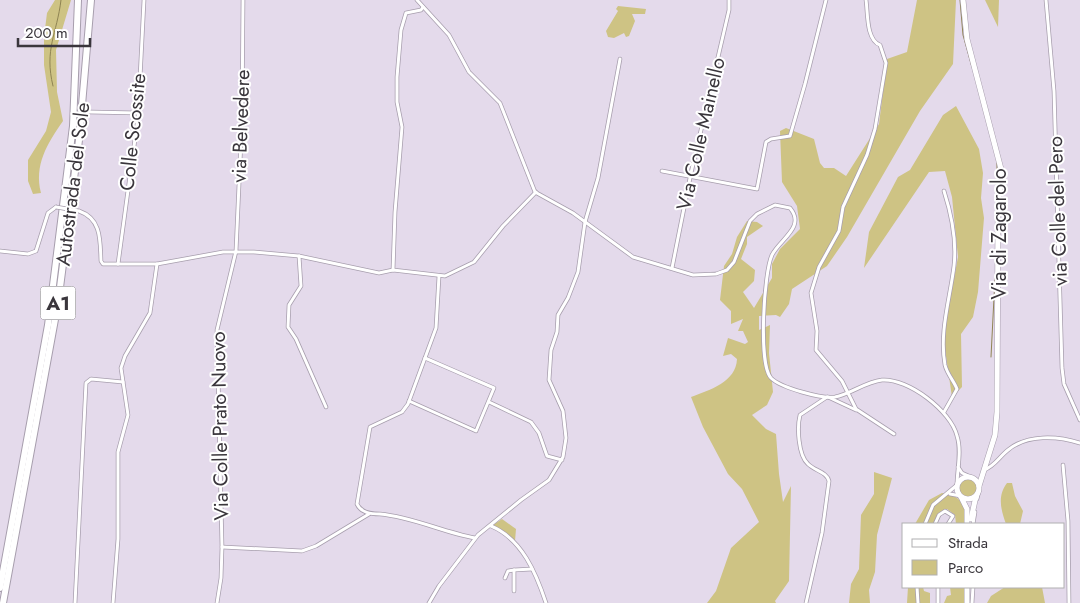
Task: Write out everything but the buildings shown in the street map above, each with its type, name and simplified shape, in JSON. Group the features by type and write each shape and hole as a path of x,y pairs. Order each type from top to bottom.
{"highway":[{"name":"Autostrada del Sole","path":"0,588 48,325 73,126 78,0"},
{"name":"Autostrada del Sole","path":"3,603 41,406 60,293 79,140 91,0"}],"main road":[{"name":"Via di Zagarolo","path":"963,0 967,39 1001,169 998,210 997,412 990,455 982,471 968,523"},
{"path":"968,523 967,509 957,485 961,478 971,477 982,471"},
{"path":"960,496 967,499 978,491 975,479 971,477"},
{"path":"967,588 967,603"}],"street":[{"name":"Colle Scossite","path":"118,264 138,113 144,0"},
{"name":"via Belvedere","path":"236,251 242,118 243,0"},
{"path":"417,0 449,35 469,72 500,103 536,192 585,222 633,257 699,276 725,271 736,259 750,222 757,214 775,205 790,208 796,216 795,225 774,252 767,271 764,316 766,367 769,376 784,385 828,397 850,406 894,434"},
{"name":"Via Colle Mainello","path":"672,268 690,176 729,9 729,0"},
{"path":"662,171 757,189 766,142 771,139 790,136 826,0"},
{"path":"864,416 856,409 838,376 815,348 817,333 811,293 819,267 839,231 843,207 867,155 877,118 886,62 880,46 874,43 871,35 866,0"},
{"name":"via Colle del Pero","path":"1046,0 1054,90 1062,368 1064,384 1080,420"},
{"path":"393,270 402,127 397,98 401,30 406,13 421,10 424,7"},
{"path":"430,603 439,586 476,538 521,500 549,480 562,460 566,438 563,411 550,385 550,362 557,332 558,315 568,298 578,272 585,222 598,178 620,59"},
{"path":"90,112 138,113"},
{"path":"944,191 955,233 950,296 943,332 945,363 957,389 944,412"},
{"path":"0,251 34,253 37,250 48,213 56,207 79,211 89,216 96,223 101,263 157,264 236,251 299,256 379,273 393,270 439,276 450,275 474,262 503,226 536,192"},
{"name":"Via Colle Prato Nuovo","path":"217,603 221,578 222,546 217,330 236,251"},
{"path":"299,256 301,286 289,305 288,327 296,337 326,407"},
{"path":"113,603 118,539 118,452 128,418 121,368 125,356 142,330 152,307 157,264"},
{"path":"439,276 436,328 404,410 373,423 368,430 356,504 369,514 419,521 448,533 476,538"},
{"path":"409,401 476,431 489,402 494,388 425,358"},
{"path":"75,603 86,383 91,379 122,382"},
{"path":"806,603 822,533 829,481 827,476 808,465 805,460 798,423 800,415 828,397 875,382 888,380 909,388 944,412 958,437 957,485 931,507 925,523"},
{"path":"489,402 529,420 539,433 546,456 562,460"},
{"path":"982,471 991,467 1009,449 1027,440 1043,438 1080,442"},
{"path":"958,465 962,473 971,477"},
{"path":"1063,465 1068,522 1069,603"},
{"path":"973,523 978,491"},
{"path":"945,496 954,493 960,496"},
{"path":"936,523 940,514 945,511 952,516 948,523"},
{"path":"222,546 302,551 316,546 369,514"},
{"path":"491,526 516,544 532,569 546,603"},
{"path":"505,578 508,571 532,569"},
{"path":"514,570 514,591"},
{"path":"917,588 918,603"},
{"path":"938,588 938,603"},
{"path":"972,603 973,588"}],"green space":[{"path":"55,0 71,0 56,50 57,92 63,121 43,155 39,173 41,193 33,194 28,181 28,160 46,131 51,112 44,65 44,37 47,13"},
{"path":"917,0 956,0 953,64 920,111 847,237 827,266 792,289 789,304 780,317 776,315 759,316 759,330 770,325 769,353 773,392 767,405 752,415 766,429 776,434 783,502 791,486 789,581 775,601 776,603 707,603 716,591 731,548 759,522 742,489 728,474 703,427 691,397 721,384 732,374 736,367 737,359 731,354 723,356 728,338 745,344 748,342 743,331 738,331 743,319 731,324 731,311 720,300 724,266 732,254 737,237 747,221 757,222 763,226 747,237 747,244 741,259 755,270 754,281 743,292 754,308 772,278 772,264 780,249 800,229 797,206 782,182 780,131 786,128 814,139 820,163 824,168 834,168 846,176 879,124 887,59 907,52"},
{"path":"985,0 999,0 998,27"},
{"path":"618,6 646,9 645,14 632,14 635,21 629,36 626,37 624,33 614,38 608,37 606,31 618,11 616,9"},
{"path":"956,106 979,149 983,173 981,198 984,218 978,292 973,317 961,334 962,387 952,397 943,336 958,257 952,197 945,171 929,172 864,268 869,232 898,177 910,170 943,115"},
{"path":"874,472 892,478 877,535 875,572 869,590 870,603 849,603 851,584 859,569 861,515 874,494"},
{"path":"964,479 972,479 977,484 975,495 964,497 959,492 959,484"},
{"path":"1007,483 1012,483 1015,496 1023,511 1020,523 1006,523 1001,508 1004,488"},
{"path":"942,493 954,496 963,506 966,523 956,523 955,515 947,509 940,512 934,523 916,523 929,500"},
{"path":"502,519 516,529 515,541 493,525"},
{"path":"908,588 923,588 924,591 930,593 930,603 907,603"},
{"path":"950,588 965,588 964,603 944,603 947,596 951,595"},
{"path":"1003,588 1042,588 1045,603 987,603 991,596"}],"waterway":[{"path":"53,86 50,62 51,51 61,0"},
{"path":"960,0 963,35 972,67"},
{"path":"997,163 997,184"},
{"path":"991,357 995,278"}]}
